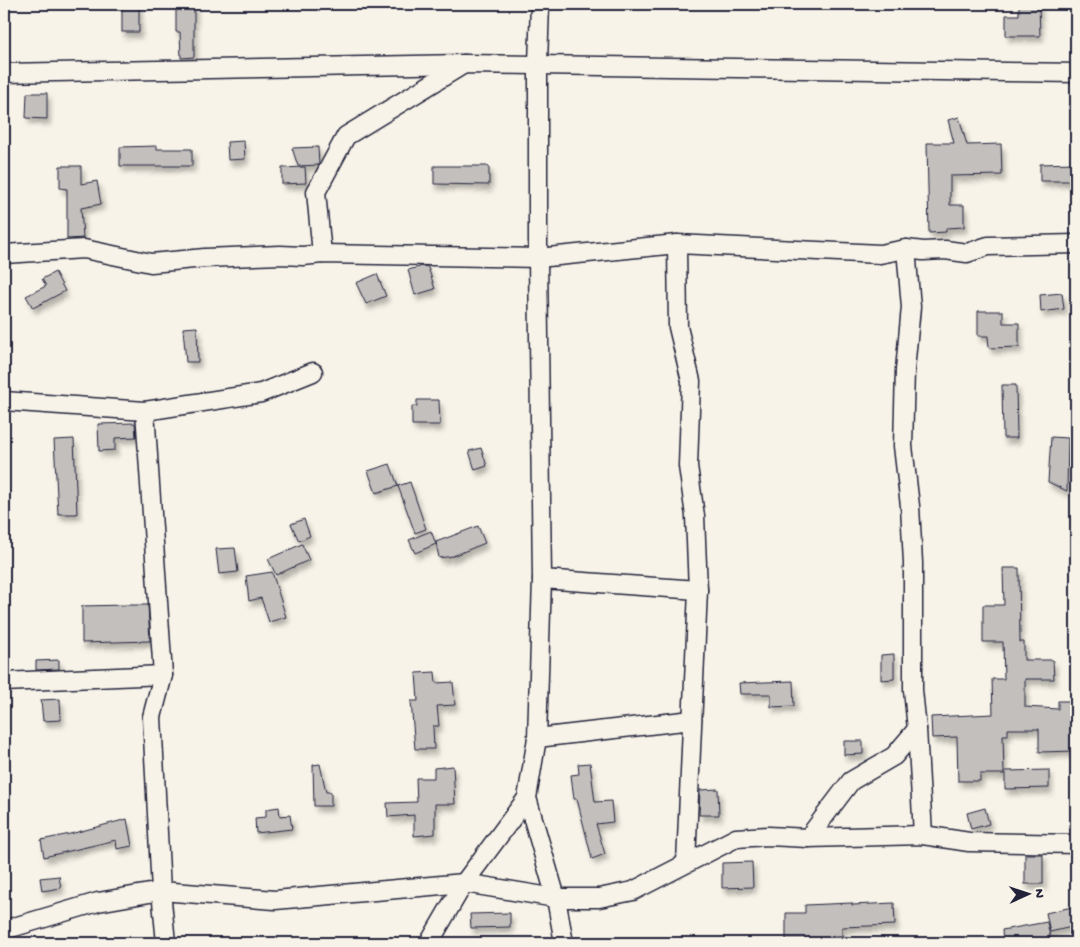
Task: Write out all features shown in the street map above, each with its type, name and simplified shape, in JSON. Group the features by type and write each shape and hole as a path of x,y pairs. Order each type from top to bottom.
{"street":[{"path":"540,4 538,64 538,258 542,579 537,738 527,798 556,898 564,943"},
{"path":"322,254 316,192 346,136 464,64"},
{"path":"4,73 538,64 1076,73"},
{"path":"4,254 84,249 151,263 205,258 322,254 538,258 677,244 880,254 906,250 945,250 967,253 988,246 1076,244"},
{"path":"677,244 678,327 691,381 688,466 695,516 698,590 686,863"},
{"path":"906,250 911,307 904,370 903,446 910,506 913,563 914,690 923,835"},
{"path":"4,401 145,412 261,393 313,372"},
{"path":"145,412 163,675 152,717 161,891 166,943"},
{"path":"542,579 698,590"},
{"path":"4,682 163,675"},
{"path":"537,738 692,720"},
{"path":"808,838 851,781 894,756 917,729"},
{"path":"429,943 464,883 527,798"},
{"path":"4,930 98,902 161,891 275,900 464,883 556,898 599,898 633,891 736,838 923,835 969,842 1076,844"}],"building":[{"path":"122,4 139,4 139,32 122,32"},
{"path":"176,4 194,4 194,57 181,58 180,32 176,32"},
{"path":"1019,4 1039,4 1040,36 1006,36 1006,15 1019,15"},
{"path":"27,93 47,93 47,119 26,118"},
{"path":"959,117 967,145 1001,144 1002,175 950,176 950,205 964,205 964,227 946,228 946,232 929,233 927,143 954,143 948,120"},
{"path":"244,141 245,159 228,160 227,142"},
{"path":"157,146 157,149 192,149 192,166 120,166 120,147"},
{"path":"318,147 319,165 298,166 292,148"},
{"path":"1075,163 1076,181 1040,181 1040,164"},
{"path":"60,166 81,166 81,184 97,181 101,204 81,208 83,238 67,239 67,189 60,188"},
{"path":"434,166 489,166 489,185 434,184"},
{"path":"305,167 306,183 282,184 282,168"},
{"path":"423,266 428,267 435,289 415,295 408,270"},
{"path":"55,272 65,291 33,308 26,296 46,286 42,279"},
{"path":"377,274 386,296 366,304 356,283"},
{"path":"1062,293 1064,309 1041,312 1040,295"},
{"path":"978,311 1003,311 1003,323 1019,323 1019,347 989,348 988,336 978,336"},
{"path":"197,327 198,362 186,362 183,328"},
{"path":"1002,385 1016,385 1017,438 1003,438"},
{"path":"417,400 439,400 440,425 412,425 412,406 417,406"},
{"path":"135,423 136,437 115,438 115,450 99,451 98,424"},
{"path":"1051,437 1068,438 1067,491 1048,482"},
{"path":"74,439 77,514 58,514 54,440"},
{"path":"481,448 487,466 475,470 469,451"},
{"path":"390,464 398,486 376,493 368,471"},
{"path":"410,482 426,529 415,533 398,486"},
{"path":"304,519 310,536 299,541 291,524"},
{"path":"478,526 485,543 453,556 439,558 436,542"},
{"path":"431,531 436,544 415,553 409,540"},
{"path":"302,544 309,560 276,575 268,559"},
{"path":"235,548 238,572 219,574 216,549"},
{"path":"1003,568 1019,568 1020,642 1024,642 1024,660 1053,660 1054,679 1025,679 1025,707 1058,709 1058,701 1076,701 1076,751 1039,752 1039,729 1008,729 1008,735 1003,735 1004,774 980,774 980,781 958,781 957,737 932,738 931,717 993,714 992,679 1004,679 1003,642 983,642 983,605 1004,605"},
{"path":"272,572 286,617 269,622 261,598 249,601 246,576"},
{"path":"148,605 150,641 82,643 82,606"},
{"path":"894,654 894,679 881,680 881,655"},
{"path":"59,660 59,669 36,670 36,661"},
{"path":"435,672 436,683 453,682 455,705 437,706 439,726 433,726 434,749 415,749 411,701 418,701 416,673"},
{"path":"793,681 794,706 771,707 771,694 740,694 739,683"},
{"path":"60,699 61,720 43,721 41,700"},
{"path":"844,741 863,741 863,754 844,755"},
{"path":"590,763 595,802 611,801 613,822 596,824 605,854 592,859 577,799 574,799 571,775 579,774 578,764"},
{"path":"320,764 326,792 331,792 331,806 314,806 313,765"},
{"path":"453,766 455,804 435,804 435,834 414,836 414,815 388,817 387,803 417,802 416,778 434,778 434,768"},
{"path":"1049,770 1049,788 1005,789 1005,771"},
{"path":"718,789 719,815 699,815 700,790"},
{"path":"279,807 280,816 290,815 292,829 256,833 255,818 266,817 266,809"},
{"path":"985,808 989,824 971,829 967,813"},
{"path":"127,819 132,846 117,849 116,840 44,857 41,840"},
{"path":"1025,854 1043,854 1043,884 1025,884"},
{"path":"752,862 753,887 722,888 722,863"},
{"path":"59,876 61,888 42,891 40,878"},
{"path":"852,903 852,905 894,903 895,925 842,927 842,936 831,936 831,943 786,943 786,913 805,913 805,905"},
{"path":"1076,906 1076,926 1050,932 1046,913"},
{"path":"510,913 510,927 471,928 470,914"},
{"path":"1047,922 1051,941 1040,943 1003,943 1002,930"}]}
